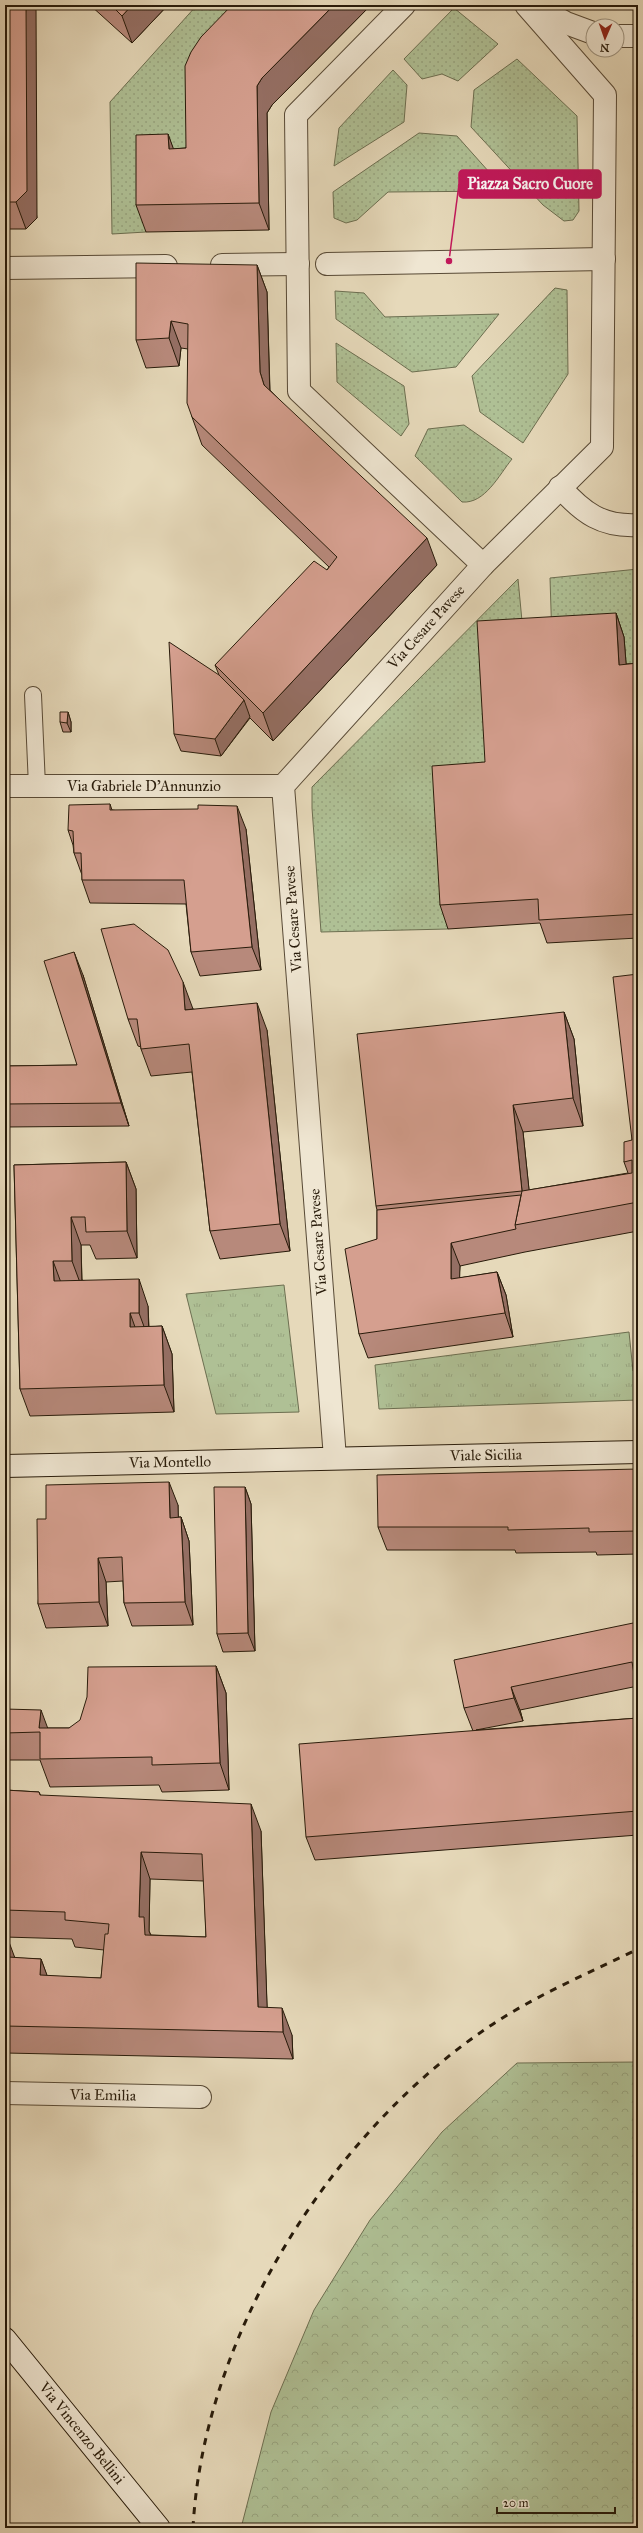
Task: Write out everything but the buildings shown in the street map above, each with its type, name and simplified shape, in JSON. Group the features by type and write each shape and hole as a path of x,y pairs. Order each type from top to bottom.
{"street":[{"path":"404,5 296,115 299,391 483,565"},
{"name":"Via Cesare Pavese","path":"335,1458 282,786 483,565 602,447 605,95 526,5"},
{"path":"534,5 566,22 585,30"},
{"path":"625,36 638,36"},
{"path":"327,264 604,259"},
{"path":"5,268 298,264"},
{"path":"560,487 576,505 594,517 618,526 638,525"},
{"name":"Via Gabriele D'Annunzio","path":"5,786 282,786"},
{"name":"Viale Sicilia","path":"335,1458 638,1452"},
{"name":"Via Montello","path":"5,1466 335,1458"},
{"name":"Via Emilia","path":"5,2093 200,2097"},
{"name":"Via Vincenzo Bellini","path":"5,2339 160,2528"}],"lane":[{"path":"33,695 37,786"}],"green space":[{"path":"197,5 269,5 196,176 146,162 146,232 112,234 110,102"},
{"path":"454,8 498,44 458,81 442,74 422,79 404,59"},
{"path":"517,59 577,116 579,211 573,220 564,221 543,205 471,127 474,90"},
{"path":"393,70 407,85 404,122 334,166 339,128"},
{"path":"419,133 457,136 506,191 388,192 357,220 346,223 334,218 333,192"},
{"path":"555,288 567,290 568,374 523,443 480,412 472,376"},
{"path":"335,291 364,293 385,317 499,314 456,367 412,372 336,319"},
{"path":"336,343 404,386 409,424 401,436 337,382"},
{"path":"464,425 512,459 491,487 478,498 462,502 415,456 428,429"},
{"path":"638,569 638,687 552,641 550,578"},
{"path":"518,579 524,642 494,786 441,789 448,929 321,932 312,808 312,787"},
{"path":"284,1285 299,1412 216,1414 186,1294"},
{"path":"629,1332 633,1371 638,1372 638,1400 379,1409 375,1365"},
{"path":"638,2062 638,2528 241,2528 271,2412 314,2310 370,2220 442,2132 517,2063"}],"railway":[{"path":"193,2528 202,2456 221,2384 249,2314 285,2246 328,2182 376,2124 430,2072 487,2028 505,2016 542,1996 638,1949"}],"place":[{"name":"Piazza Sacro Cuore","path":"449,261"}]}
